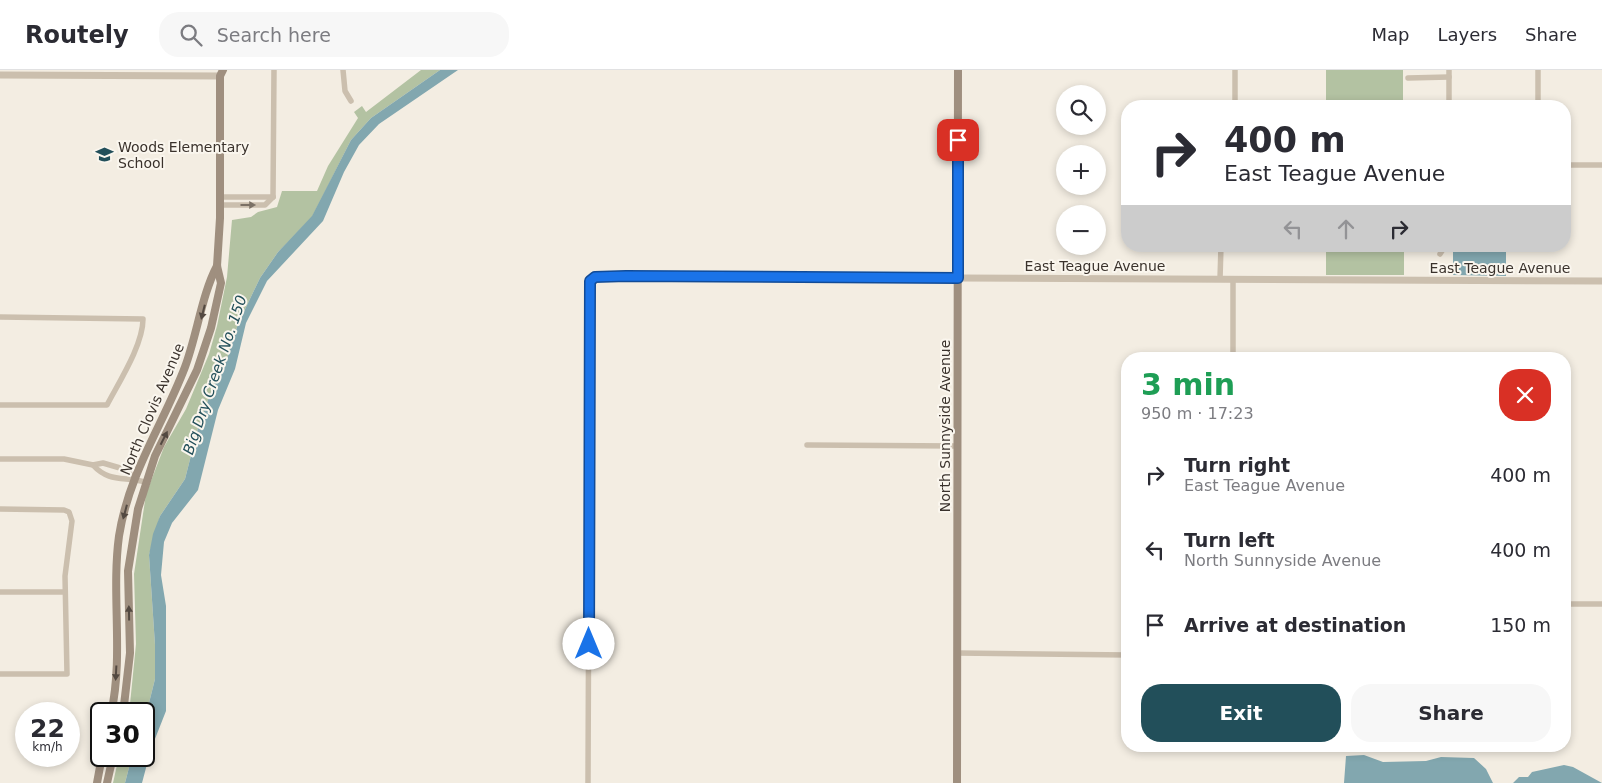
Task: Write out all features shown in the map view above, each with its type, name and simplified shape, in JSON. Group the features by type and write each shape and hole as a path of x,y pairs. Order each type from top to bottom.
{"main road":[{"name":"North Sunnyside Avenue","path":"957,783 958,70"},
{"name":"North Clovis Avenue","path":"124,702 130,653 128,572 133,534 145,482 155,456 188,392 205,349 220,283 217,266 220,201 220,72"},
{"name":"North Clovis Avenue","path":"113,702 117,672 117,554 123,518 134,479 150,440 183,373 198,329 208,282 217,266"},
{"path":"97,783 100,767"},
{"path":"107,783 111,767"}],"street":[{"path":"220,201 265,205 273,197 274,70"},
{"path":"343,70 343,83 351,101"},
{"path":"1235,70 1235,100"},
{"path":"1449,70 1449,100"},
{"path":"1538,70 1538,100"},
{"path":"0,75 220,72"},
{"path":"1408,78 1449,78"},
{"path":"1571,165 1602,165"},
{"path":"1220,252 1220,279"},
{"name":"East Teague Avenue","path":"588,783 590,281 595,277 1602,281"},
{"path":"1233,279 1233,352"},
{"path":"0,318 143,319 142,331 107,405 0,405"},
{"path":"807,445 957,446"},
{"path":"0,459 64,459 104,464 127,470 134,479"},
{"path":"93,464 100,472 123,481 134,479 145,482"},
{"path":"0,509 60,510 69,512 72,521 68,539 65,592 66,674 0,674"},
{"path":"0,592 65,592"},
{"path":"1571,604 1602,604"},
{"path":"957,654 1121,655"}],"green space":[{"path":"421,70 440,70 371,118 351,140 312,217 278,252 260,278 238,324 227,359 213,387 199,424 185,479 160,516 149,555 155,645 155,679 149,702 130,702 136,644 134,574 146,494 164,447 186,409 209,354 227,277 232,220 251,217 258,212 277,207 282,191 317,191 328,166 358,118 354,112 362,106 366,112"},
{"path":"1326,70 1403,70 1403,100 1326,100"},
{"path":"1326,252 1404,252 1404,275 1326,275"},
{"path":"117,767 129,767 125,783 113,783"}],"water":[{"path":"440,70 458,70 379,124 359,145 344,172 323,221 267,281 246,323 235,369 218,410 198,490 172,523 164,542 161,575 166,606 166,711 155,739 155,702 149,702 155,679 155,645 149,555 153,534 160,516 185,479 199,424 213,387 227,359 238,324 260,278 278,252 312,216 351,140 371,118"},
{"path":"1453,252 1506,252 1506,276 1453,275"},
{"path":"1364,755 1383,762 1426,761 1441,757 1474,758 1486,769 1493,783 1344,783 1346,756"},
{"path":"1564,765 1573,767 1602,783 1513,783 1519,777 1528,777 1532,772"},
{"path":"129,767 146,767 142,783 125,783"}],"place":[{"name":"Woods Elementary School","path":"104,155"}],"route":[{"path":"589,644 590,281 595,277 626,276 958,278 958,140"}],"water label":[{"name":"Big Dry Creek No. 150","path":"215,375"}]}
